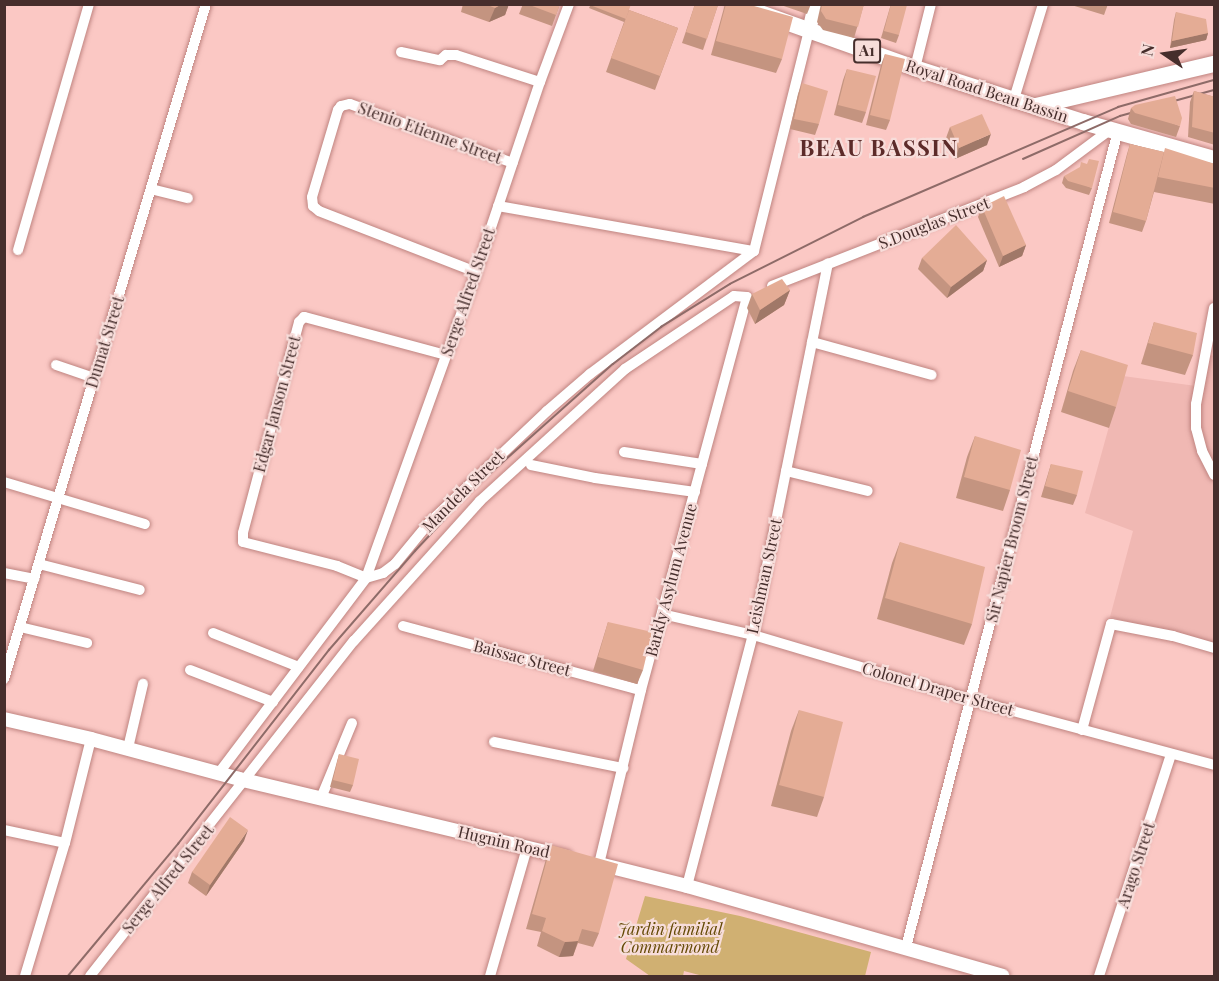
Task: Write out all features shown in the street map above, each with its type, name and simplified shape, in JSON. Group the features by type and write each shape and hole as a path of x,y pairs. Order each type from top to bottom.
{"main road":[{"name":"Royal Road Beau Bassin","path":"735,4 915,68 1215,159"},
{"path":"1036,106 1215,64"}],"street":[{"path":"18,250 89,4"},
{"name":"Dumat Street","path":"4,679 206,4"},
{"name":"Serge Alfred Street","path":"366,578 569,4"},
{"path":"498,206 754,251 815,4"},
{"path":"915,68 931,4"},
{"path":"1014,99 1043,4"},
{"path":"401,52 436,60 443,59 446,55 456,55 540,82"},
{"name":"Stenio Etienne Street","path":"476,272 319,211 313,206 312,197 338,110 341,106 350,104 513,163"},
{"name":"S.Douglas Street","path":"755,294 828,263 915,232 1024,187 1056,170 1114,130"},
{"name":"Sir Napier Broom Street","path":"906,947 972,700 1114,130"},
{"path":"151,189 188,198"},
{"name":"Mandela Street","path":"218,774 366,578 383,573 395,564 428,524 490,463 590,374 754,251"},
{"name":"Leishman Street","path":"687,886 753,635 828,263"},
{"name":"Serge Alfred Street","path":"90,976 247,781 354,641 480,501 625,369 734,296 755,294"},
{"name":"Barkly Asylum Avenue","path":"588,862 623,768 641,690 702,464 755,294"},
{"path":"1215,308 1196,404 1196,428 1202,451 1215,475"},
{"name":"Edgar Janson Street","path":"366,578 337,566 243,542 243,533 299,322 304,317 314,318 446,355"},
{"path":"812,342 932,375"},
{"path":"56,365 94,378"},
{"path":"624,452 702,464"},
{"path":"531,465 595,478 695,492"},
{"path":"786,471 868,491"},
{"path":"4,482 59,496 145,524"},
{"path":"39,564 140,590"},
{"path":"4,573 34,579"},
{"name":"Colonel Draper Street","path":"662,614 753,635 972,700 1215,765"},
{"path":"1082,730 1111,624 1173,636 1215,648"},
{"name":"Baissac Street","path":"403,626 641,690"},
{"path":"20,627 87,643"},
{"path":"213,633 299,667"},
{"path":"190,670 273,702"},
{"path":"128,748 143,684"},
{"name":"Hugnin Road","path":"4,719 128,748 218,774 687,886 1002,976"},
{"path":"321,798 352,723"},
{"path":"25,976 64,843 91,739"},
{"path":"494,742 623,768"},
{"name":"Arago Street","path":"1100,976 1171,754"},
{"path":"4,830 64,843"},
{"path":"490,976 527,848"}],"shaded area":[{"path":"1204,353 1214,356 1214,644 1110,617 1133,531 1085,513 1123,376 1196,386"}],"green space":[{"name":"Jardin familial Commarmond","path":"645,896 740,916 871,952 865,976 703,976 684,971 683,976 650,976 626,959"}],"building":[{"path":"485,4 502,4 495,8"},
{"path":"527,4 560,4 556,15"},
{"path":"591,4 631,4 626,19 590,5"},
{"path":"695,4 718,5 707,39 686,32"},
{"path":"726,4 747,4 793,17 782,59 716,41"},
{"path":"822,4 864,4 858,27 826,19 821,11"},
{"path":"891,4 907,5 899,35 884,31"},
{"path":"629,10 678,28 660,76 611,58"},
{"path":"1176,12 1206,19 1208,33 1172,41"},
{"path":"885,54 905,59 890,120 870,115"},
{"path":"847,69 876,76 866,112 838,105"},
{"path":"802,83 828,91 819,124 794,119"},
{"path":"1194,91 1215,97 1215,133 1192,127"},
{"path":"1175,96 1182,118 1180,126 1135,113 1131,108 1135,105"},
{"path":"982,114 991,134 959,148 950,127"},
{"path":"1130,144 1164,152 1146,221 1113,212"},
{"path":"1165,148 1215,164 1215,188 1158,177"},
{"path":"1089,159 1099,161 1092,188 1068,181 1064,176 1080,167 1081,162 1087,164"},
{"path":"1004,196 1026,245 1003,256 982,207"},
{"path":"956,225 987,260 951,287 922,258"},
{"path":"782,279 790,290 760,310 752,294"},
{"path":"1154,322 1197,333 1193,355 1148,343"},
{"path":"1081,350 1128,365 1116,407 1068,391"},
{"path":"975,436 1021,450 1010,490 964,477"},
{"path":"1051,464 1083,471 1077,495 1045,486"},
{"path":"900,542 985,567 972,624 885,598"},
{"path":"608,622 652,632 643,670 598,657"},
{"path":"799,710 843,722 824,797 779,785"},
{"path":"339,754 359,759 353,785 333,780"},
{"path":"230,817 248,830 210,885 192,872"},
{"path":"551,845 618,864 599,933 582,929 578,941 565,942 542,931 546,918 532,914"}],"tram line":[{"path":"68,976 178,844 329,650 415,551 476,486 613,364 661,327 730,284 863,217 1118,107 1214,80"},
{"path":"1023,159 1120,116 1214,90"}],"district":[{"name":"BEAU BASSIN","path":"879,148"}]}
